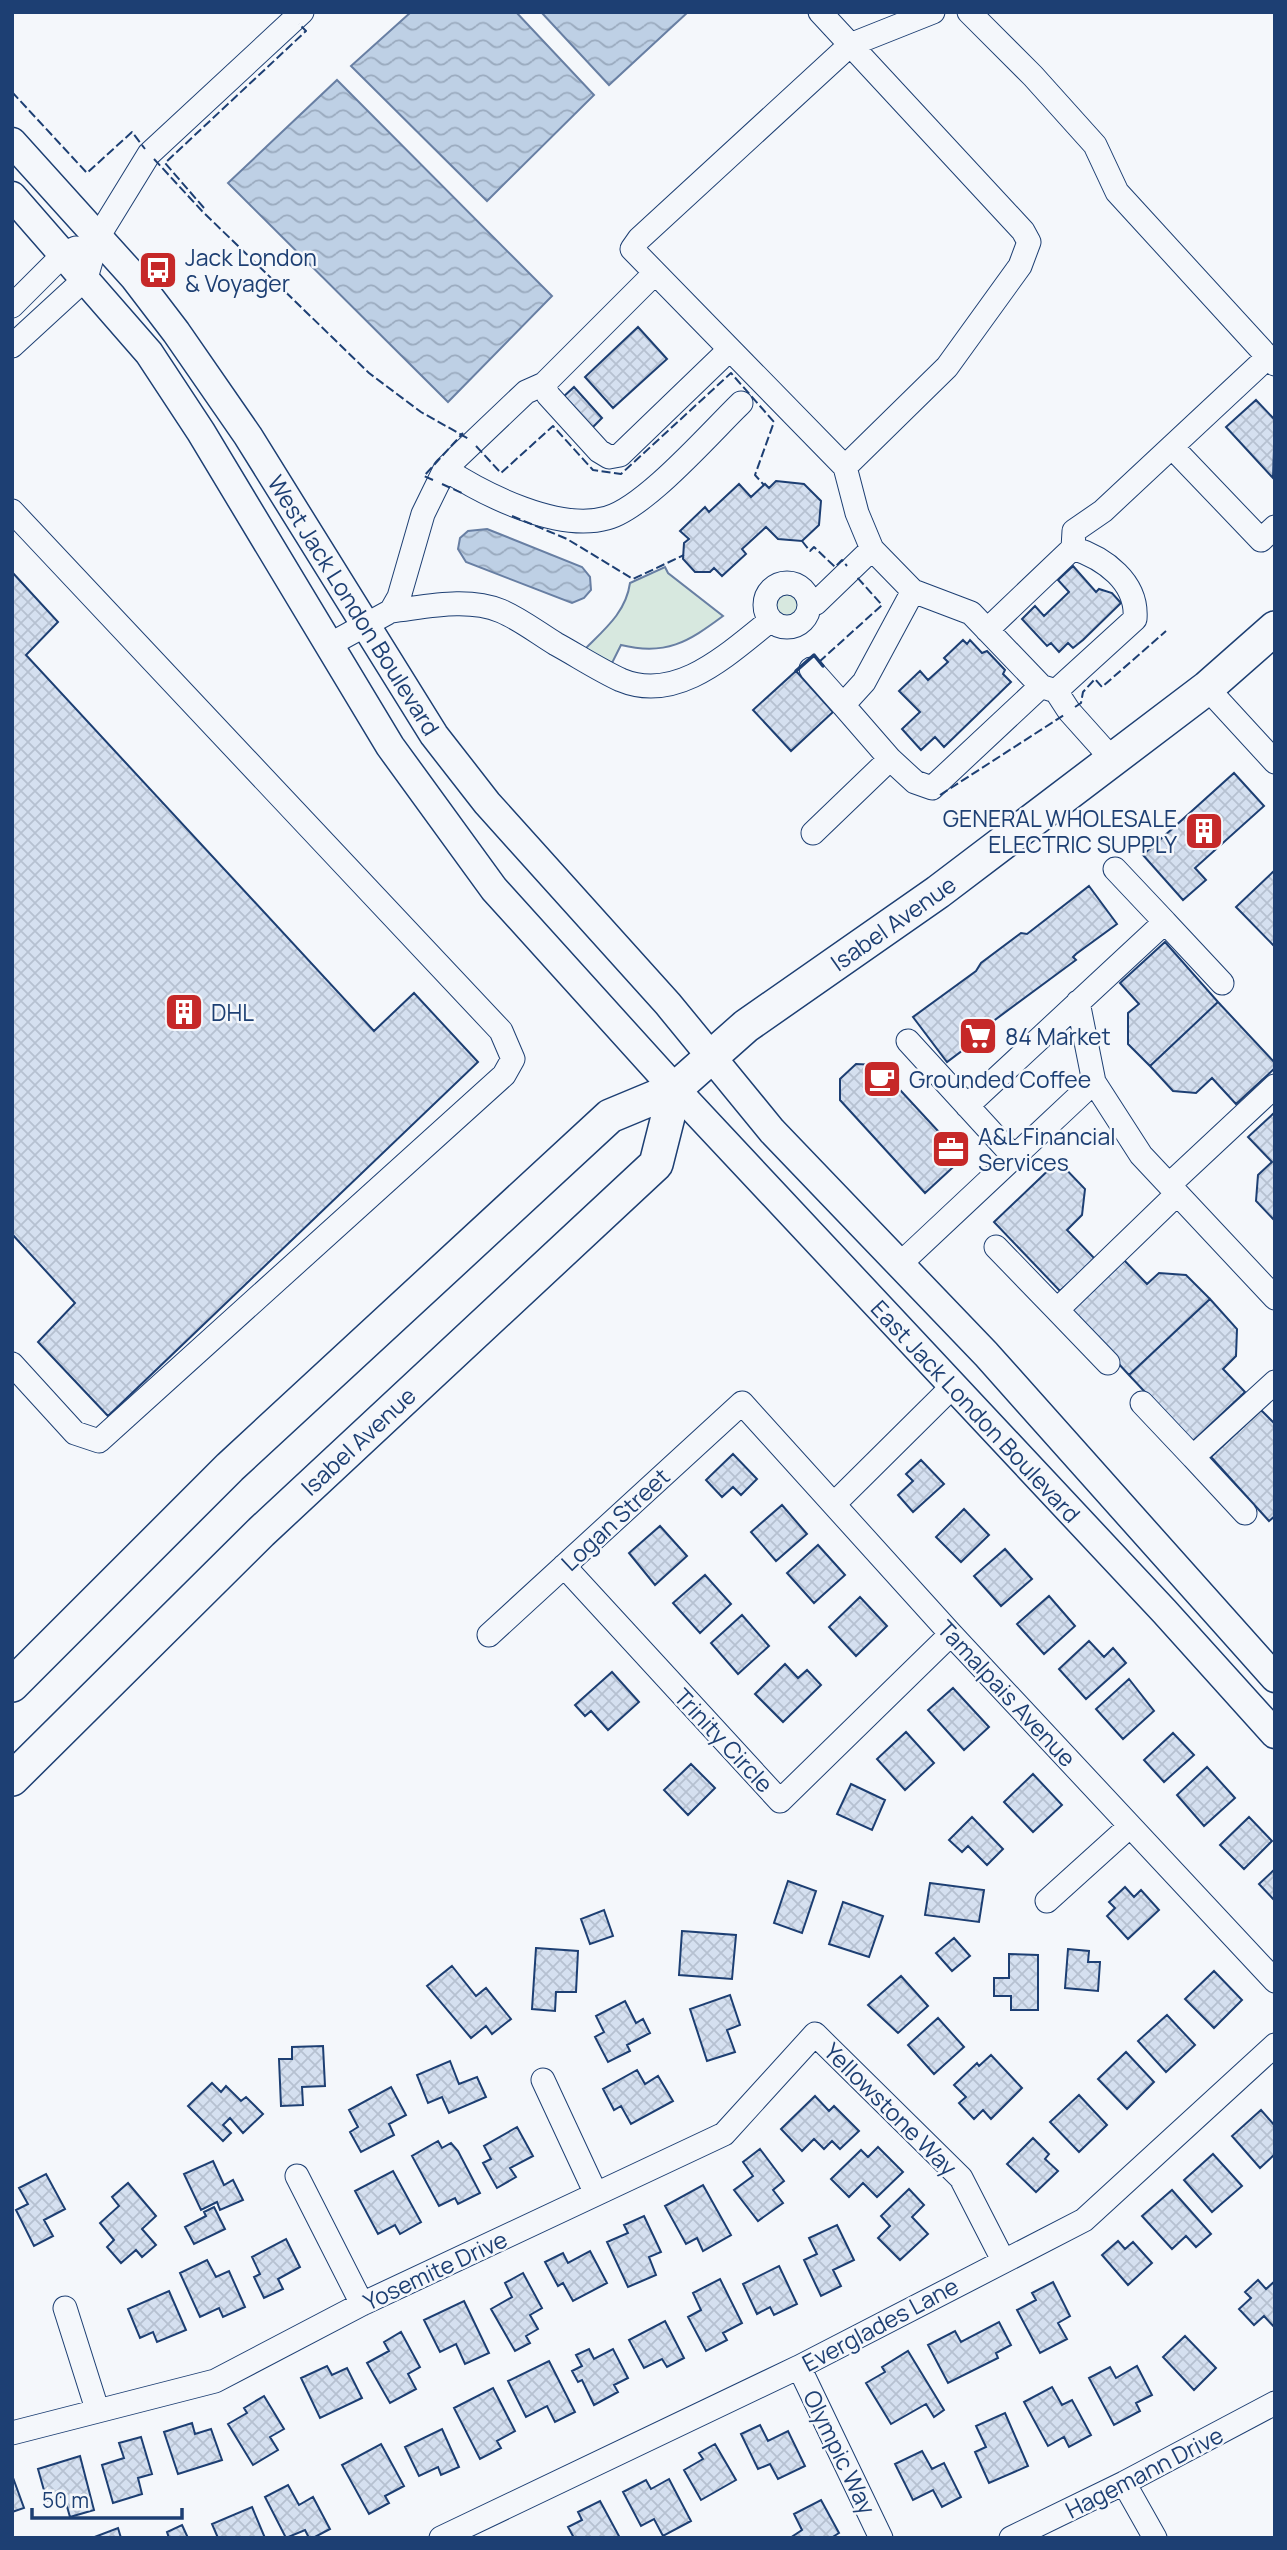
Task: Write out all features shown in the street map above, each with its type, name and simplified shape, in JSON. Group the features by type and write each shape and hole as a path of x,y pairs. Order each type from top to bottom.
{"highway":[{"name":"Isabel Avenue","path":"12,1685 230,1467 610,1116 676,1089 746,1026 938,892 1207,688 1275,628"},
{"name":"Isabel Avenue","path":"12,1779 261,1532 656,1164 676,1089"}],"main road":[{"name":"West Jack London Boulevard","path":"12,142 98,237 176,332 241,426 434,735 487,803 668,1004 711,1058"},
{"name":"West Jack London Boulevard","path":"12,195 149,353 201,432 390,746 494,889 676,1089"},
{"name":"East Jack London Boulevard","path":"711,1058 772,1131 986,1354 1275,1678"},
{"name":"East Jack London Boulevard","path":"676,1089 1164,1611 1274,1734"}],"street":[{"path":"12,346 86,278 98,237 149,154 302,12"},
{"path":"820,12 1023,231 1029,242 1020,266 947,367 845,467"},
{"path":"933,12 850,45 639,239 632,249 845,467 857,513 872,549 914,591 971,612 1069,711 1112,760"},
{"path":"969,12 1033,76 1095,145 1117,192 1271,361 1103,511 1073,531 1073,548 987,630"},
{"path":"12,306 65,253 98,237"},
{"path":"390,611 399,597 423,514 445,469 526,392 544,384 655,273"},
{"path":"544,384 548,395 599,451 609,457 620,455 729,349"},
{"path":"445,469 469,485 519,507 578,522 608,518 640,499 741,403"},
{"path":"1172,447 1261,540 1275,527"},
{"path":"12,511 502,1031 513,1059 504,1075 99,1441 75,1433 12,1364"},
{"path":"811,669 890,759 915,782 932,788 1135,619 1133,592 1098,556 1073,548"},
{"path":"809,603 816,603 872,549"},
{"path":"781,584 801,588 809,603 807,615 797,625 782,627 771,620 766,612 766,598 781,584"},
{"path":"843,705 864,682 914,591"},
{"path":"329,645 390,611 456,604 501,611 623,681 645,686 670,685 709,668 771,620"},
{"path":"1207,688 1275,762"},
{"path":"813,833 890,759"},
{"path":"1115,869 1222,984"},
{"path":"967,1106 1165,922"},
{"path":"1078,1002 1094,1082 1141,1155 1275,1298"},
{"path":"908,1041 1014,1157"},
{"path":"900,1264 1094,1082"},
{"path":"1057,1310 1275,1086"},
{"path":"996,1247 1108,1363"},
{"path":"1194,1457 1275,1382"},
{"path":"835,1503 952,1387"},
{"name":"Tamalpais Avenue","path":"742,1403 951,1634 1275,1981"},
{"name":"Logan Street","path":"489,1635 742,1403"},
{"path":"1142,1403 1245,1513"},
{"name":"Trinity Circle","path":"564,1566 780,1801 951,1634"},
{"path":"1048,1901 1130,1826"},
{"name":"Yosemite Drive","path":"12,2433 97,2409 215,2381 362,2304 724,2134 815,2034"},
{"name":"Yellowstone Way","path":"815,2034 961,2178 1003,2260"},
{"name":"Everglades Lane","path":"441,2538 799,2367 1084,2220 1275,2045"},
{"path":"543,2080 596,2194"},
{"path":"297,2176 362,2304"},
{"path":"65,2308 97,2409"},
{"name":"Olympic Way","path":"799,2367 881,2538"},
{"name":"Hagemann Drive","path":"1011,2538 1272,2412"},
{"path":"1124,2483 1155,2538"}],"shaded area":[{"path":"665,567 668,573 723,616 687,640 664,648 621,645 612,663 585,649 619,611 630,583"},
{"path":"787,591 796,595 800,604 796,613 787,617 778,613 774,604 778,595"}],"water":[{"path":"411,12 516,12 594,95 487,201 351,66"},
{"path":"541,12 688,12 609,85"},
{"path":"337,80 552,296 448,402 228,183"},
{"path":"487,529 582,567 590,577 591,590 584,598 572,603 466,562 458,549 460,538 468,531"}],"building":[{"path":"638,327 667,359 613,408 585,377"},
{"path":"574,387 602,418 592,428 562,398"},
{"path":"1256,400 1275,420 1273,478 1226,427"},
{"path":"776,481 804,484 821,501 819,525 802,541 778,539 766,527 742,549 746,554 722,576 714,568 710,572 695,572 683,559 684,543 689,539 680,531 705,507 709,512 739,484 751,497 765,484 769,488"},
{"path":"1073,566 1096,592 1099,589 1112,593 1121,603 1073,648 1068,643 1059,652 1051,643 1047,646 1022,619 1035,606 1044,616 1069,592 1058,580"},
{"name":"DHL","path":"12,572 58,622 26,655 374,1031 414,993 478,1062 108,1416 38,1342 75,1303 12,1234"},
{"path":"963,640 967,644 970,640 982,653 987,651 1005,670 1003,674 1011,682 944,747 935,737 921,750 902,729 920,712 899,691 920,671 928,680 948,662 944,658"},
{"path":"796,671 833,712 791,751 753,710"},
{"name":"GENERAL WHOLESALE ELECTRIC SUPPLY","path":"1234,773 1264,806 1195,868 1206,880 1183,900 1143,855"},
{"path":"1275,870 1275,947 1236,907"},
{"path":"1089,886 1117,924 1076,954 1073,957 1076,960 988,1025 991,1029 947,1062 913,1017 976,971 981,963 1021,933 1027,934"},
{"path":"1165,942 1218,1002 1150,1066 1128,1044 1128,1013 1139,1004 1120,983"},
{"path":"1218,1002 1275,1063 1275,1068 1236,1104 1212,1078 1196,1093 1173,1091 1150,1066"},
{"path":"856,1064 877,1065 963,1158 925,1193 840,1100 840,1079"},
{"path":"1275,1112 1275,1221 1256,1201 1258,1175 1272,1162 1248,1137"},
{"path":"1058,1161 1085,1189 1082,1215 1067,1230 1095,1259 1060,1291 994,1222"},
{"path":"1122,1258 1147,1284 1159,1273 1186,1275 1210,1299 1129,1375 1068,1309"},
{"path":"1210,1299 1237,1329 1236,1356 1223,1369 1245,1392 1192,1442 1129,1375"},
{"path":"1261,1410 1275,1424 1275,1516 1269,1521 1211,1457"},
{"path":"733,1454 757,1479 741,1495 733,1487 722,1497 706,1480"},
{"path":"921,1460 944,1484 913,1512 898,1495 913,1481 906,1474"},
{"path":"782,1505 807,1534 776,1561 751,1532"},
{"path":"964,1509 989,1535 961,1562 936,1537"},
{"path":"660,1526 687,1556 655,1585 629,1553"},
{"path":"818,1545 845,1575 814,1603 787,1573"},
{"path":"1005,1549 1032,1579 1001,1606 974,1576"},
{"path":"705,1575 731,1604 700,1633 673,1603"},
{"path":"1049,1596 1075,1626 1044,1654 1017,1624"},
{"path":"860,1597 887,1626 856,1656 829,1627"},
{"path":"742,1615 769,1646 738,1674 711,1643"},
{"path":"1089,1641 1104,1657 1113,1648 1126,1663 1086,1699 1059,1669"},
{"path":"785,1664 798,1678 807,1670 821,1685 783,1722 755,1694"},
{"path":"612,1672 639,1702 608,1730 591,1711 585,1716 575,1705"},
{"path":"1129,1679 1154,1711 1123,1739 1096,1709"},
{"path":"953,1688 989,1727 964,1750 928,1710"},
{"path":"906,1732 934,1763 905,1790 877,1759"},
{"path":"1173,1733 1194,1755 1164,1782 1144,1760"},
{"path":"691,1764 715,1788 688,1815 664,1790"},
{"path":"1207,1767 1235,1798 1204,1826 1177,1795"},
{"path":"1033,1774 1062,1805 1033,1832 1004,1802"},
{"path":"851,1784 885,1800 872,1830 837,1814"},
{"path":"972,1817 1003,1849 987,1865 968,1846 962,1852 949,1840"},
{"path":"1249,1817 1272,1841 1244,1869 1220,1845"},
{"path":"1275,1869 1275,1901 1259,1884"},
{"path":"788,1881 816,1891 802,1933 774,1923"},
{"path":"930,1883 984,1890 979,1922 925,1915"},
{"path":"1125,1887 1134,1897 1141,1890 1159,1910 1128,1939 1107,1916 1115,1908 1109,1902"},
{"path":"843,1902 883,1916 869,1957 829,1944"},
{"path":"604,1910 613,1936 590,1944 581,1919"},
{"path":"682,1931 736,1935 732,1979 679,1975"},
{"path":"954,1938 970,1956 952,1971 936,1953"},
{"path":"536,1948 578,1951 576,1992 556,1992 555,2011 532,2009"},
{"path":"1068,1949 1089,1951 1088,1962 1100,1962 1098,1991 1065,1988"},
{"path":"1009,1954 1038,1955 1038,2010 1011,2010 1011,1996 994,1996 994,1978 1009,1978"},
{"path":"452,1966 476,1996 486,1988 511,2019 492,2034 486,2026 471,2038 427,1986"},
{"path":"1214,1971 1242,2000 1214,2028 1185,1999"},
{"path":"901,1976 928,2006 898,2033 868,2005"},
{"path":"730,1995 740,2025 727,2030 735,2052 707,2061 690,2009"},
{"path":"625,2001 636,2023 643,2019 650,2033 627,2045 630,2051 608,2062 595,2037 604,2032 596,2016"},
{"path":"1167,2015 1195,2045 1166,2072 1138,2041"},
{"path":"938,2018 964,2047 934,2074 908,2045"},
{"path":"323,2046 325,2086 302,2087 303,2105 281,2106 279,2059 292,2059 292,2047"},
{"path":"1126,2052 1154,2082 1127,2109 1098,2079"},
{"path":"991,2055 1022,2088 991,2119 983,2110 974,2119 959,2103 966,2097 954,2085 977,2063 979,2066"},
{"path":"450,2061 459,2084 477,2077 486,2097 449,2113 442,2097 428,2103 417,2075"},
{"path":"637,2070 645,2084 658,2076 673,2101 631,2124 621,2106 614,2110 603,2089"},
{"path":"212,2083 221,2092 226,2086 241,2101 246,2097 263,2114 243,2133 230,2118 223,2125 231,2133 223,2141 188,2106"},
{"path":"391,2087 406,2115 389,2124 394,2135 361,2152 350,2132 358,2127 349,2110"},
{"path":"1079,2095 1107,2125 1079,2152 1050,2122"},
{"path":"815,2096 829,2111 834,2106 859,2131 840,2149 832,2141 824,2149 814,2139 802,2151 781,2129"},
{"path":"1261,2110 1275,2126 1275,2154 1260,2168 1232,2136"},
{"path":"517,2127 533,2156 510,2168 516,2177 497,2188 483,2163 491,2159 484,2146"},
{"path":"1033,2138 1049,2154 1045,2159 1058,2171 1036,2192 1007,2164"},
{"path":"438,2141 442,2148 451,2143 458,2151 480,2193 458,2204 455,2198 439,2206 412,2156"},
{"path":"878,2147 903,2172 877,2197 863,2183 849,2197 831,2179 861,2150 868,2157"},
{"path":"760,2149 784,2181 773,2190 783,2203 758,2221 734,2190 753,2176 743,2162"},
{"path":"1213,2154 1242,2186 1212,2212 1184,2180"},
{"path":"213,2161 224,2185 233,2180 243,2200 220,2210 217,2202 201,2210 184,2174"},
{"path":"393,2171 421,2222 400,2234 395,2225 378,2234 355,2191"},
{"path":"46,2174 65,2209 44,2220 53,2236 34,2246 16,2210 28,2204 19,2188"},
{"path":"128,2183 156,2216 142,2229 156,2245 142,2257 136,2250 121,2263 107,2247 114,2240 100,2223 119,2206 112,2197"},
{"path":"703,2185 731,2235 703,2251 697,2238 686,2244 665,2206"},
{"path":"909,2189 924,2205 912,2217 928,2234 900,2260 878,2238 890,2226 881,2216"},
{"path":"1172,2190 1211,2234 1196,2247 1186,2236 1172,2249 1142,2216"},
{"path":"214,2207 225,2229 194,2244 185,2227 206,2216 204,2212"},
{"path":"644,2216 661,2252 649,2257 656,2275 628,2287 607,2242 628,2233 624,2225"},
{"path":"837,2225 854,2260 833,2270 841,2286 821,2296 804,2260 817,2254 809,2238"},
{"path":"286,2239 300,2267 278,2279 283,2289 264,2298 254,2277 260,2274 252,2257"},
{"path":"1118,2241 1125,2249 1133,2242 1152,2263 1128,2285 1102,2255"},
{"path":"590,2251 607,2283 573,2301 563,2283 558,2286 545,2262 563,2253 568,2263"},
{"path":"207,2260 216,2277 229,2271 245,2307 223,2317 219,2308 200,2317 180,2273"},
{"path":"779,2266 797,2304 774,2315 770,2307 757,2314 743,2284"},
{"path":"523,2273 542,2308 530,2315 538,2329 526,2336 530,2343 515,2351 491,2309 512,2297 505,2283"},
{"path":"720,2279 742,2323 723,2333 727,2340 706,2351 688,2317 701,2310 693,2293"},
{"path":"1258,2280 1266,2289 1275,2281 1275,2328 1264,2316 1254,2325 1239,2309 1251,2298 1245,2292"},
{"path":"1053,2282 1070,2316 1058,2323 1067,2339 1040,2353 1017,2310 1036,2300 1032,2293"},
{"path":"169,2291 186,2330 157,2342 153,2332 140,2338 128,2309"},
{"path":"464,2301 489,2353 465,2364 456,2344 440,2352 424,2320"},
{"path":"665,2321 684,2358 667,2367 662,2359 644,2368 629,2340"},
{"path":"999,2322 1011,2345 996,2353 998,2358 948,2383 928,2345 955,2331 961,2342"},
{"path":"401,2332 420,2367 408,2374 416,2389 390,2403 367,2363 389,2351 384,2342"},
{"path":"1185,2336 1216,2368 1194,2390 1163,2357"},
{"path":"589,2349 594,2359 613,2349 628,2378 614,2385 618,2392 594,2405 582,2380 578,2382 572,2371 582,2366 576,2355"},
{"path":"908,2351 944,2410 934,2417 926,2404 891,2424 866,2383 885,2372 882,2367"},
{"path":"549,2361 575,2412 555,2422 547,2406 526,2417 508,2381"},
{"path":"327,2366 332,2375 347,2368 362,2398 320,2418 301,2378"},
{"path":"1137,2366 1152,2395 1136,2403 1140,2411 1114,2425 1089,2378 1110,2367 1116,2378"},
{"path":"1052,2387 1062,2405 1072,2400 1091,2435 1069,2447 1064,2437 1048,2446 1024,2402"},
{"path":"493,2388 515,2431 497,2441 501,2448 480,2459 454,2408"},
{"path":"264,2396 284,2429 270,2437 278,2450 253,2465 228,2424 247,2413 244,2408"},
{"path":"1005,2413 1028,2466 989,2483 975,2452 986,2447 976,2426"},
{"path":"192,2423 195,2434 211,2429 222,2460 178,2474 164,2432"},
{"path":"760,2425 768,2441 788,2431 805,2466 778,2479 770,2464 758,2469 741,2434"},
{"path":"442,2429 459,2467 441,2475 438,2467 419,2476 405,2447"},
{"path":"141,2437 152,2474 138,2478 142,2494 113,2503 102,2465 124,2458 119,2443"},
{"path":"381,2444 404,2486 385,2496 389,2503 369,2514 342,2465"},
{"path":"715,2444 736,2480 701,2500 684,2470 703,2459 699,2453"},
{"path":"922,2451 932,2469 944,2463 961,2497 942,2507 933,2490 913,2500 895,2464"},
{"path":"80,2456 94,2510 70,2517 64,2496 47,2501 38,2469"},
{"path":"12,2475 24,2508 12,2512"},
{"path":"669,2479 691,2521 663,2536 654,2519 641,2526 623,2492 646,2480 651,2489"},
{"path":"288,2485 299,2505 313,2497 330,2529 313,2538 309,2538 305,2530 286,2538 265,2497"},
{"path":"821,2500 839,2533 831,2538 790,2538 802,2530 794,2514"},
{"path":"600,2501 620,2538 574,2538 568,2527 582,2520 578,2512"},
{"path":"252,2507 265,2538 218,2538 212,2524"},
{"path":"182,2525 188,2538 169,2538 167,2532"},
{"path":"118,2528 121,2538 92,2538"}],"fence":[{"path":"204,208 165,163 306,31 299,24"},
{"path":"12,92 87,173 132,132 145,149"},
{"path":"154,159 202,211 369,373 421,412 469,439"},
{"path":"476,446 501,473 553,426 593,470 621,474 731,373 774,422 755,475 764,485"},
{"path":"433,480 424,476 463,433"},
{"path":"442,484 464,494"},
{"path":"512,516 567,539 633,579 684,555"},
{"path":"802,541 810,551 814,547 835,567 842,560 847,566"},
{"path":"819,662 882,605 856,576"},
{"path":"1075,707 1081,703 1083,692 1095,679 1102,687 1166,631"},
{"path":"940,795 1064,715"}],"wall":[{"path":"796,671 814,655 823,666"}],"place":[{"name":"Jack London & Voyager","path":"158,270"},
{"name":"GENERAL WHOLESALE ELECTRIC SUPPLY","path":"1204,831"},
{"name":"DHL","path":"184,1012"},
{"name":"84 Market","path":"978,1036"},
{"name":"Grounded Coffee","path":"882,1079"},
{"name":"A&L Financial Services","path":"951,1149"}]}
